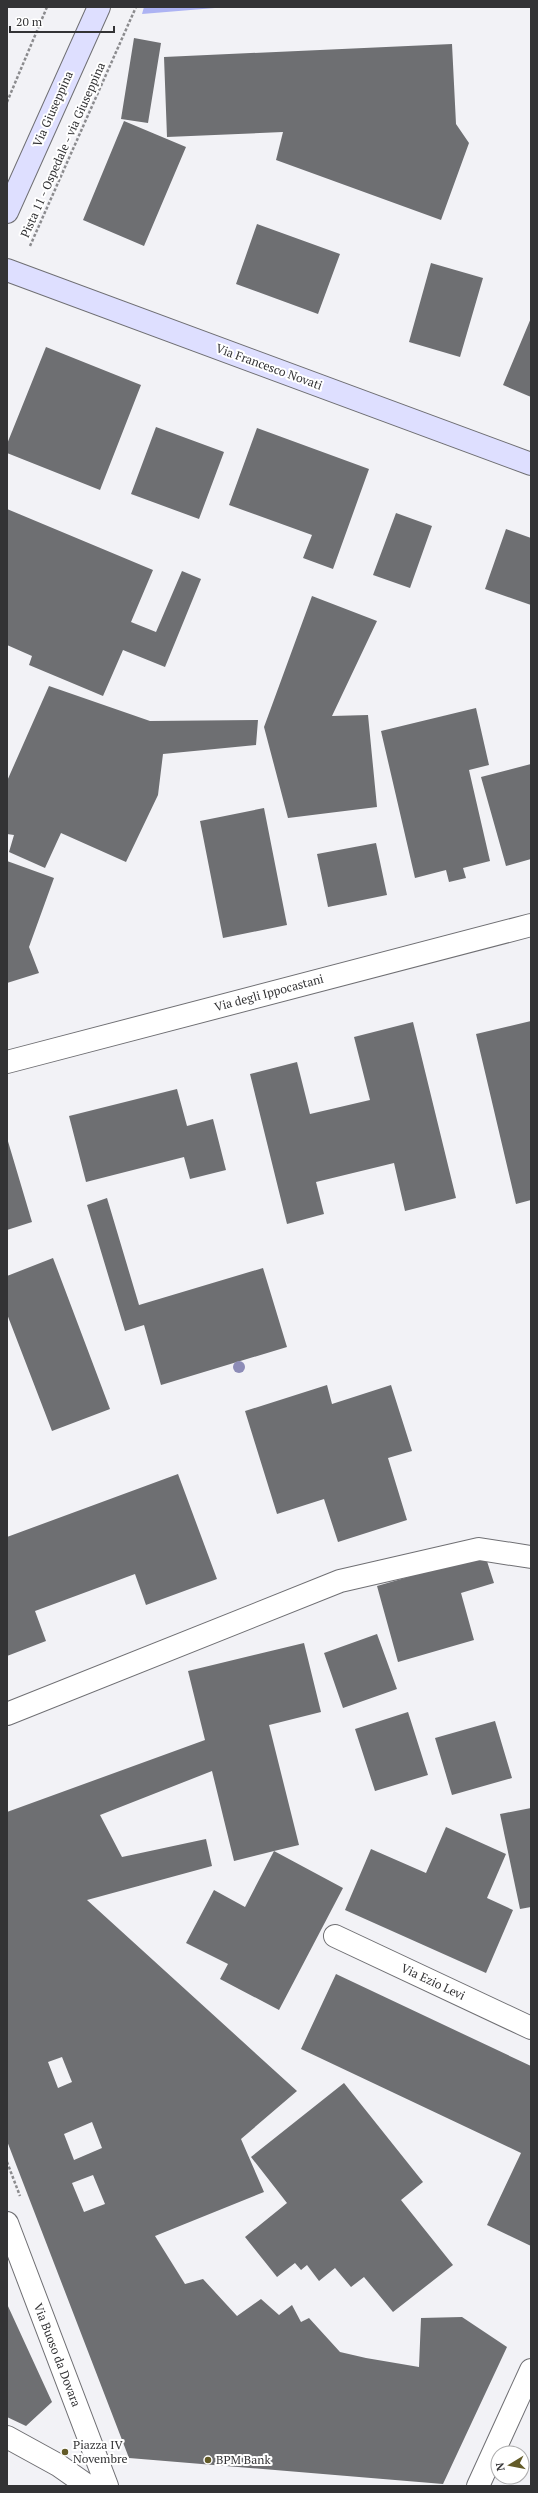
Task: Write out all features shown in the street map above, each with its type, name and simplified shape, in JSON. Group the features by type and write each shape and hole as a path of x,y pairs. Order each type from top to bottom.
{"street":[{"name":"Via Giuseppina","path":"7,212 99,7"},
{"name":"Via Francesco Novati","path":"12,272 531,464"},
{"name":"Via degli Ippocastani","path":"7,1062 531,925"},
{"path":"7,1714 340,1581 479,1548 530,1557"},
{"name":"Via Ezio Levi","path":"335,1936 531,2028"},
{"name":"Via Buoso da Dovara","path":"7,2223 107,2486"},
{"path":"478,2486 531,2370"},
{"path":"7,2437 58,2465 88,2486"}],"path":[{"path":"7,102 47,7"},
{"name":"Pista 11 - Ospedale - via Giuseppina","path":"12,272 135,8"}],"shaded area":[{"path":"144,7 227,7 142,14"}],"building":[{"path":"134,38 161,43 148,123 121,119"},
{"path":"452,44 456,124 469,143 441,220 276,160 283,132 167,137 164,57"},
{"path":"124,121 186,147 144,246 83,220"},
{"path":"257,224 340,254 318,314 236,284"},
{"path":"431,263 483,278 460,357 409,342"},
{"path":"531,318 531,397 503,385"},
{"path":"46,347 141,385 100,490 7,453 7,444"},
{"path":"156,427 224,452 199,519 131,494"},
{"path":"257,428 369,469 333,569 303,558 312,535 229,505"},
{"path":"7,509 153,570 131,622 156,632 182,571 201,579 165,667 123,650 103,696 29,665 32,656 7,645"},
{"path":"396,513 432,526 410,588 373,575"},
{"path":"506,529 531,538 531,605 485,589"},
{"path":"312,596 377,621 332,716 368,715 377,807 288,818 264,727"},
{"path":"49,686 150,721 258,720 256,745 163,754 158,795 126,862 61,833 45,868 9,852 14,835 7,834 7,781"},
{"path":"476,708 489,765 469,770 490,861 463,868 466,878 449,882 446,870 415,878 381,731"},
{"path":"531,764 531,859 506,866 481,777"},
{"path":"264,808 287,925 223,938 200,821"},
{"path":"376,843 387,895 328,907 317,854"},
{"path":"7,861 54,878 29,947 39,973 7,983"},
{"path":"531,1021 531,1200 516,1204 476,1034"},
{"path":"413,1022 456,1198 405,1211 394,1163 316,1182 324,1214 287,1224 250,1074 297,1062 310,1114 370,1100 354,1037"},
{"path":"177,1089 187,1126 213,1119 226,1170 190,1179 184,1157 86,1182 69,1116"},
{"path":"7,1138 32,1222 7,1230"},
{"path":"107,1198 139,1305 263,1268 287,1347 161,1385 144,1325 125,1331 87,1205"},
{"path":"53,1258 110,1409 52,1431 7,1314 7,1276"},
{"path":"327,1385 332,1404 391,1385 412,1451 388,1458 407,1520 338,1542 324,1499 277,1514 245,1411"},
{"path":"178,1474 217,1579 146,1605 135,1574 35,1611 46,1641 7,1656 7,1537"},
{"path":"485,1555 494,1583 461,1593 474,1640 398,1662 377,1586"},
{"path":"377,1634 397,1689 343,1708 324,1653"},
{"path":"304,1643 321,1712 269,1725 299,1845 234,1861 212,1771 100,1815 122,1857 206,1839 212,1866 87,1900 297,2091 241,2139 264,2192 155,2236 185,2284 203,2279 237,2316 261,2299 279,2315 292,2305 301,2322 309,2318 340,2352 419,2367 421,2318 462,2317 507,2347 443,2484 129,2458 7,2141 7,1812 205,1740 188,1671","holes":["62,2057 72,2082 58,2088 48,2062","92,2122 102,2148 74,2160 64,2134","93,2175 105,2204 84,2212 72,2183"]},
{"path":"408,1712 428,1775 375,1791 355,1729"},
{"path":"495,1721 512,1778 452,1795 435,1738"},
{"path":"531,1808 531,1907 520,1909 500,1814"},
{"path":"446,1827 506,1854 487,1898 513,1910 486,1973 345,1910 371,1849 426,1873"},
{"path":"274,1851 343,1888 279,2010 220,1979 228,1964 186,1943 214,1890 245,1907"},
{"path":"336,1974 531,2066 531,2246 487,2225 521,2153 301,2049"},
{"path":"344,2083 423,2182 401,2200 453,2265 393,2312 364,2277 351,2287 335,2268 319,2281 307,2265 301,2270 295,2263 277,2277 245,2237 287,2203 251,2157"},
{"path":"7,2304 52,2402 26,2426 7,2417"}],"place":[{"name":"Piazza IV Novembre","path":"65,2452"},
{"name":"BPM Bank","path":"208,2460"}]}
